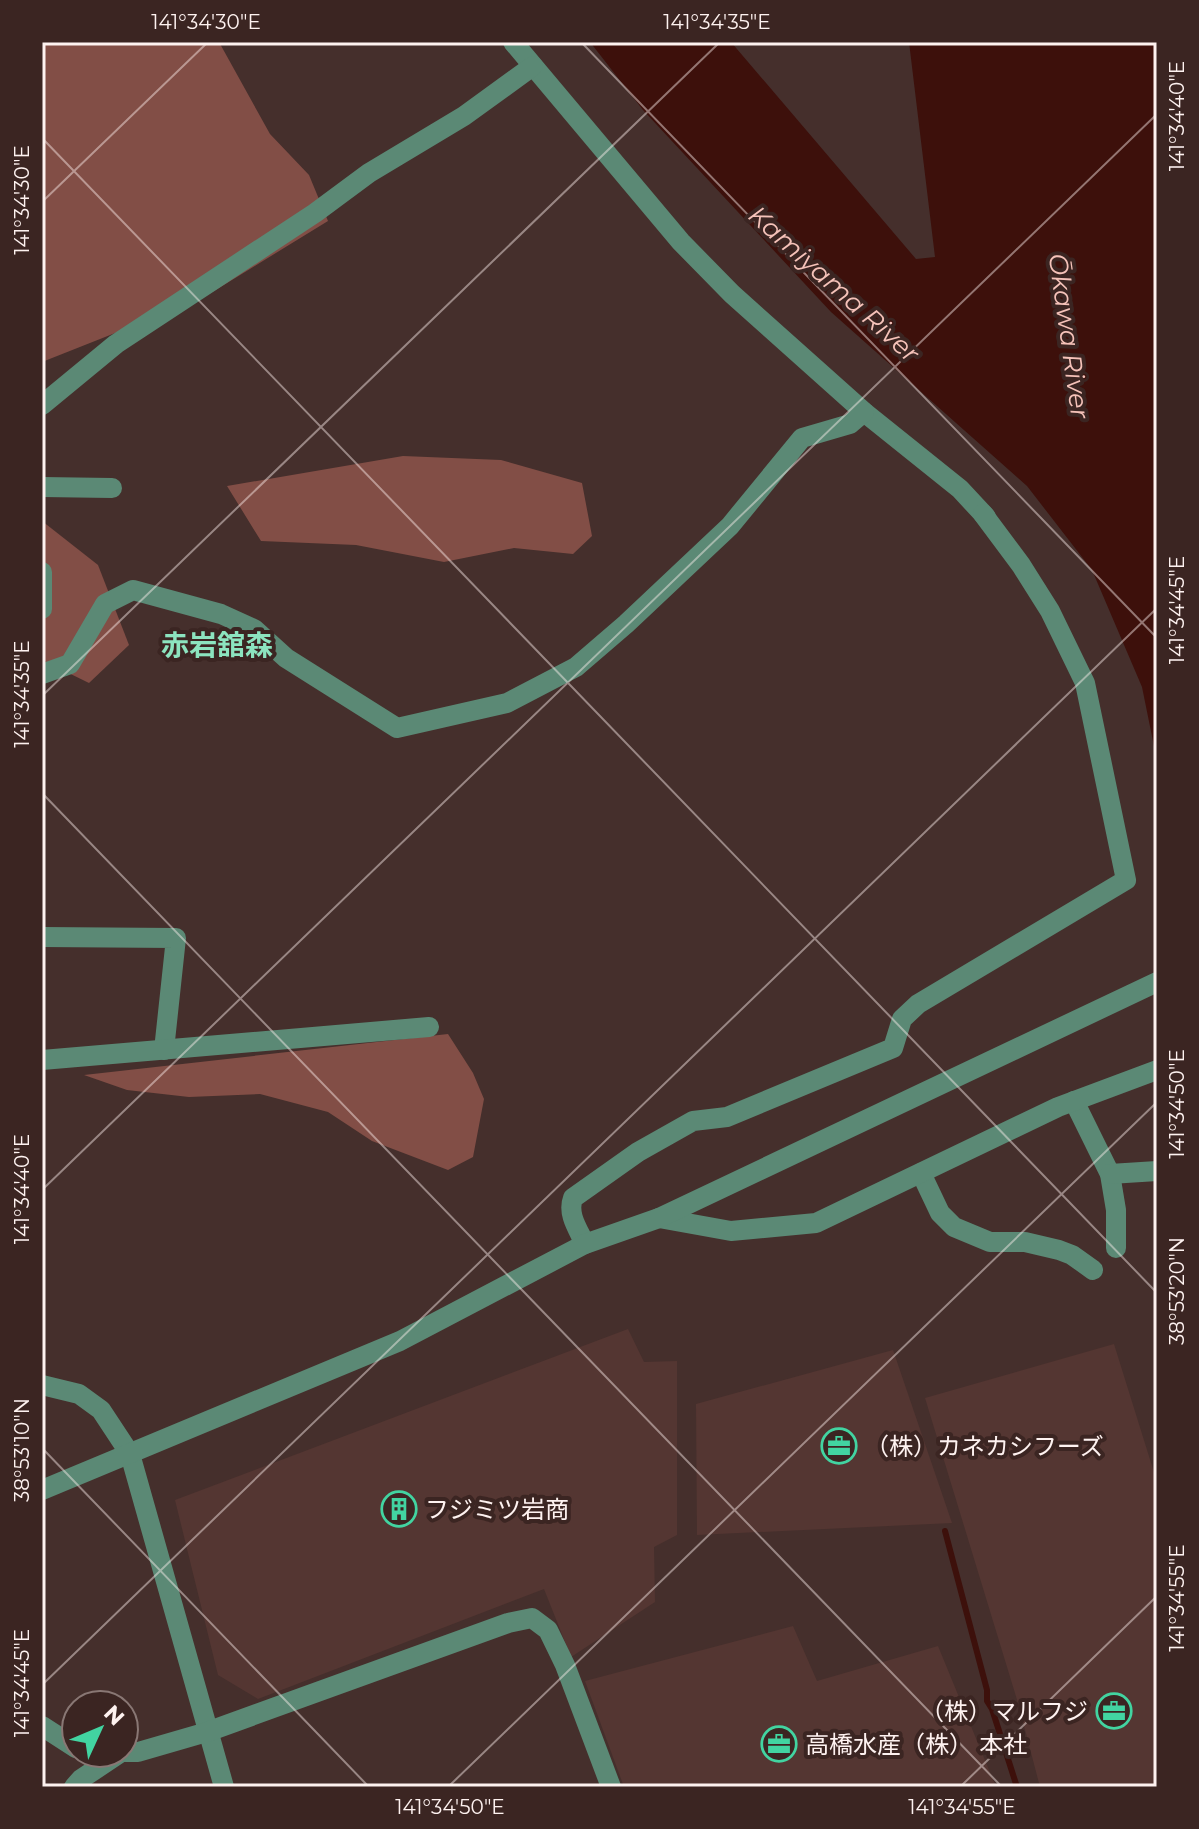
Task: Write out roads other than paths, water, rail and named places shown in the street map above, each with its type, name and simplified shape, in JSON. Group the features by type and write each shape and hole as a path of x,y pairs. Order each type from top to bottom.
{"street":[{"path":"513,42 681,242 732,294 864,412 960,489 985,516 1021,565 1050,611 1085,683 1126,880 918,1004 902,1019 893,1048 727,1117 693,1121 638,1152 573,1198 570,1205 572,1218 585,1244"},
{"path":"42,405 116,344 315,213 369,173 464,116 533,66"},
{"path":"42,674 70,664 105,604 133,590 221,614 254,629 286,658 397,728 507,703 576,667 626,624 730,526 802,438 850,424 864,412"},
{"path":"42,487 112,488"},
{"path":"42,572 42,609"},
{"path":"42,937 176,938 164,1050"},
{"path":"42,1490 400,1341 585,1244 659,1218 1155,983"},
{"path":"42,1060 429,1027"},
{"path":"659,1218 731,1231 816,1223 1074,1101 1157,1070"},
{"path":"1074,1101 1110,1174 1116,1210 1116,1248"},
{"path":"1110,1174 1157,1171"},
{"path":"921,1173 940,1213 954,1227 990,1242 1025,1242 1059,1250 1093,1270"},
{"path":"42,1385 79,1394 101,1410 130,1454 224,1787"},
{"path":"140,1751 207,1732 508,1623 532,1618 548,1630 565,1665 611,1787"},
{"path":"42,1726 60,1738"},
{"path":"74,1787 96,1769"}],"water":[{"path":"590,42 731,42 916,259 935,257 909,42 1157,42 1157,761 1142,687 1092,570 1027,486 831,312 643,110"}],"waterway":[{"path":"945,1531 987,1690 987,1701 1017,1787"}],"place":[{"name":"（株）カネカシフーズ","path":"839,1446"},
{"name":"フジミツ岩商","path":"399,1509"},
{"name":"（株）マルフジ","path":"1114,1711"},
{"name":"高橋水産（株） 本社","path":"779,1744"}],"district":[{"name":"赤岩舘森","path":"217,645"}],"water label":[{"name":"Kamiyama River","path":"834,284"},
{"name":"Ōkawa River","path":"1069,336"}]}
